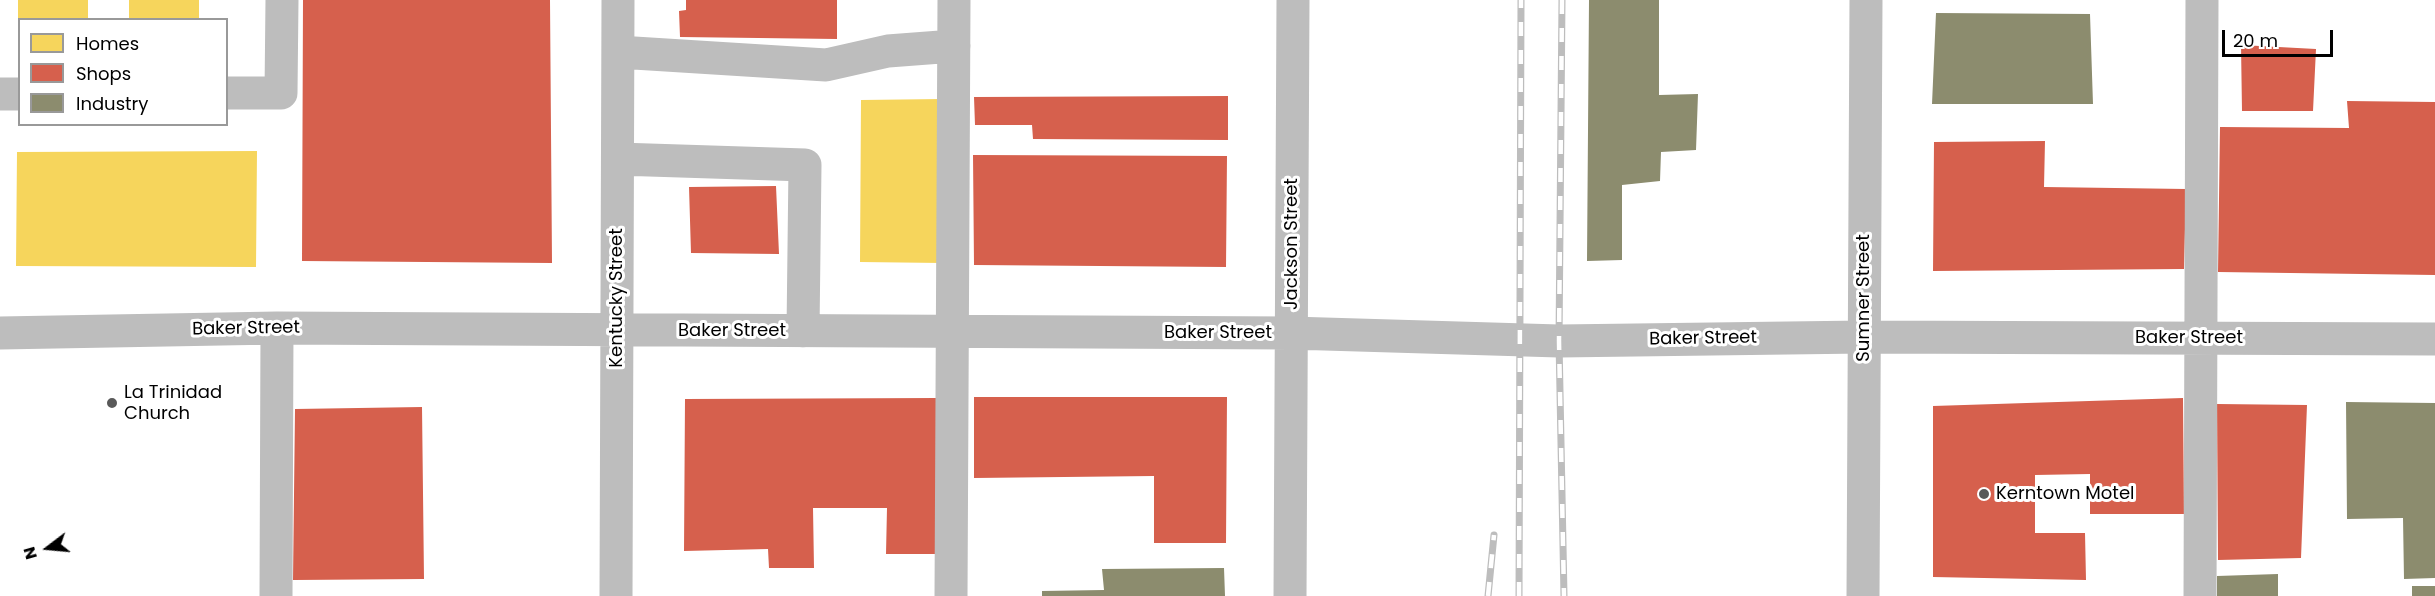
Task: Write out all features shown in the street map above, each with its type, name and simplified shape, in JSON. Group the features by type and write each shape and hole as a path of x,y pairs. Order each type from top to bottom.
{"street":[{"path":"228,93 281,93 282,0"},
{"name":"Kentucky Street","path":"616,596 618,0"},
{"path":"951,596 954,0"},
{"name":"Jackson Street","path":"1290,596 1293,0"},
{"name":"Sumner Street","path":"1863,596 1866,0"},
{"path":"2199,596 2202,0"},
{"path":"618,52 826,65 888,51 954,46"},
{"path":"0,94 18,94"},
{"path":"618,159 805,165 803,331"},
{"path":"276,596 277,328"},
{"name":"Baker Street","path":"0,333 277,328 1292,333 1559,341 1864,337 2435,339"}],"building: Homes":[{"path":"18,0 88,0 88,18 18,18"},
{"path":"129,0 199,0 199,18 129,18"},
{"path":"942,99 942,263 860,262 861,100"},
{"path":"257,151 256,267 16,266 17,152"}],"building: Shops":[{"path":"303,0 550,0 552,263 302,261"},
{"path":"686,0 837,0 837,39 680,37 679,11 686,10"},
{"path":"2241,45 2316,49 2313,111 2242,111"},
{"path":"1228,96 1228,140 1033,139 1032,125 975,125 974,97"},
{"path":"2347,101 2435,102 2435,275 2218,272 2220,127 2349,128"},
{"path":"2045,141 2044,187 2186,189 2184,269 1933,271 1934,142"},
{"path":"973,155 1227,156 1226,267 974,265"},
{"path":"776,186 779,254 691,253 689,187"},
{"path":"974,397 1227,397 1226,543 1154,543 1154,476 974,478"},
{"path":"938,398 941,554 886,554 887,508 813,508 814,568 769,568 768,549 684,551 685,399"},
{"name":"Kerntown Motel","path":"2183,398 2184,514 2090,514 2090,474 2035,475 2035,533 2085,533 2086,580 1933,577 1933,406"},
{"path":"2217,404 2307,405 2301,558 2218,560"},
{"path":"422,407 424,579 293,580 295,409"}],"building: Industry":[{"path":"1589,0 1659,0 1659,95 1698,94 1696,150 1661,152 1660,181 1622,185 1622,260 1587,261"},
{"path":"1936,13 2090,14 2093,104 1932,104"},
{"path":"2346,402 2435,403 2435,578 2404,579 2403,518 2347,519"},
{"path":"1224,568 1225,596 1042,596 1042,591 1104,590 1102,569"},
{"path":"2278,574 2278,596 2217,596 2217,576"},
{"path":"2412,586 2435,586 2435,596 2412,596"}],"railway":[{"path":"1519,596 1521,0"},
{"path":"1562,0 1559,341 1564,596"},
{"path":"1488,596 1494,535"}],"place":[{"name":"La Trinidad Church","path":"112,403"},
{"name":"Kerntown Motel","path":"1984,494"}]}
